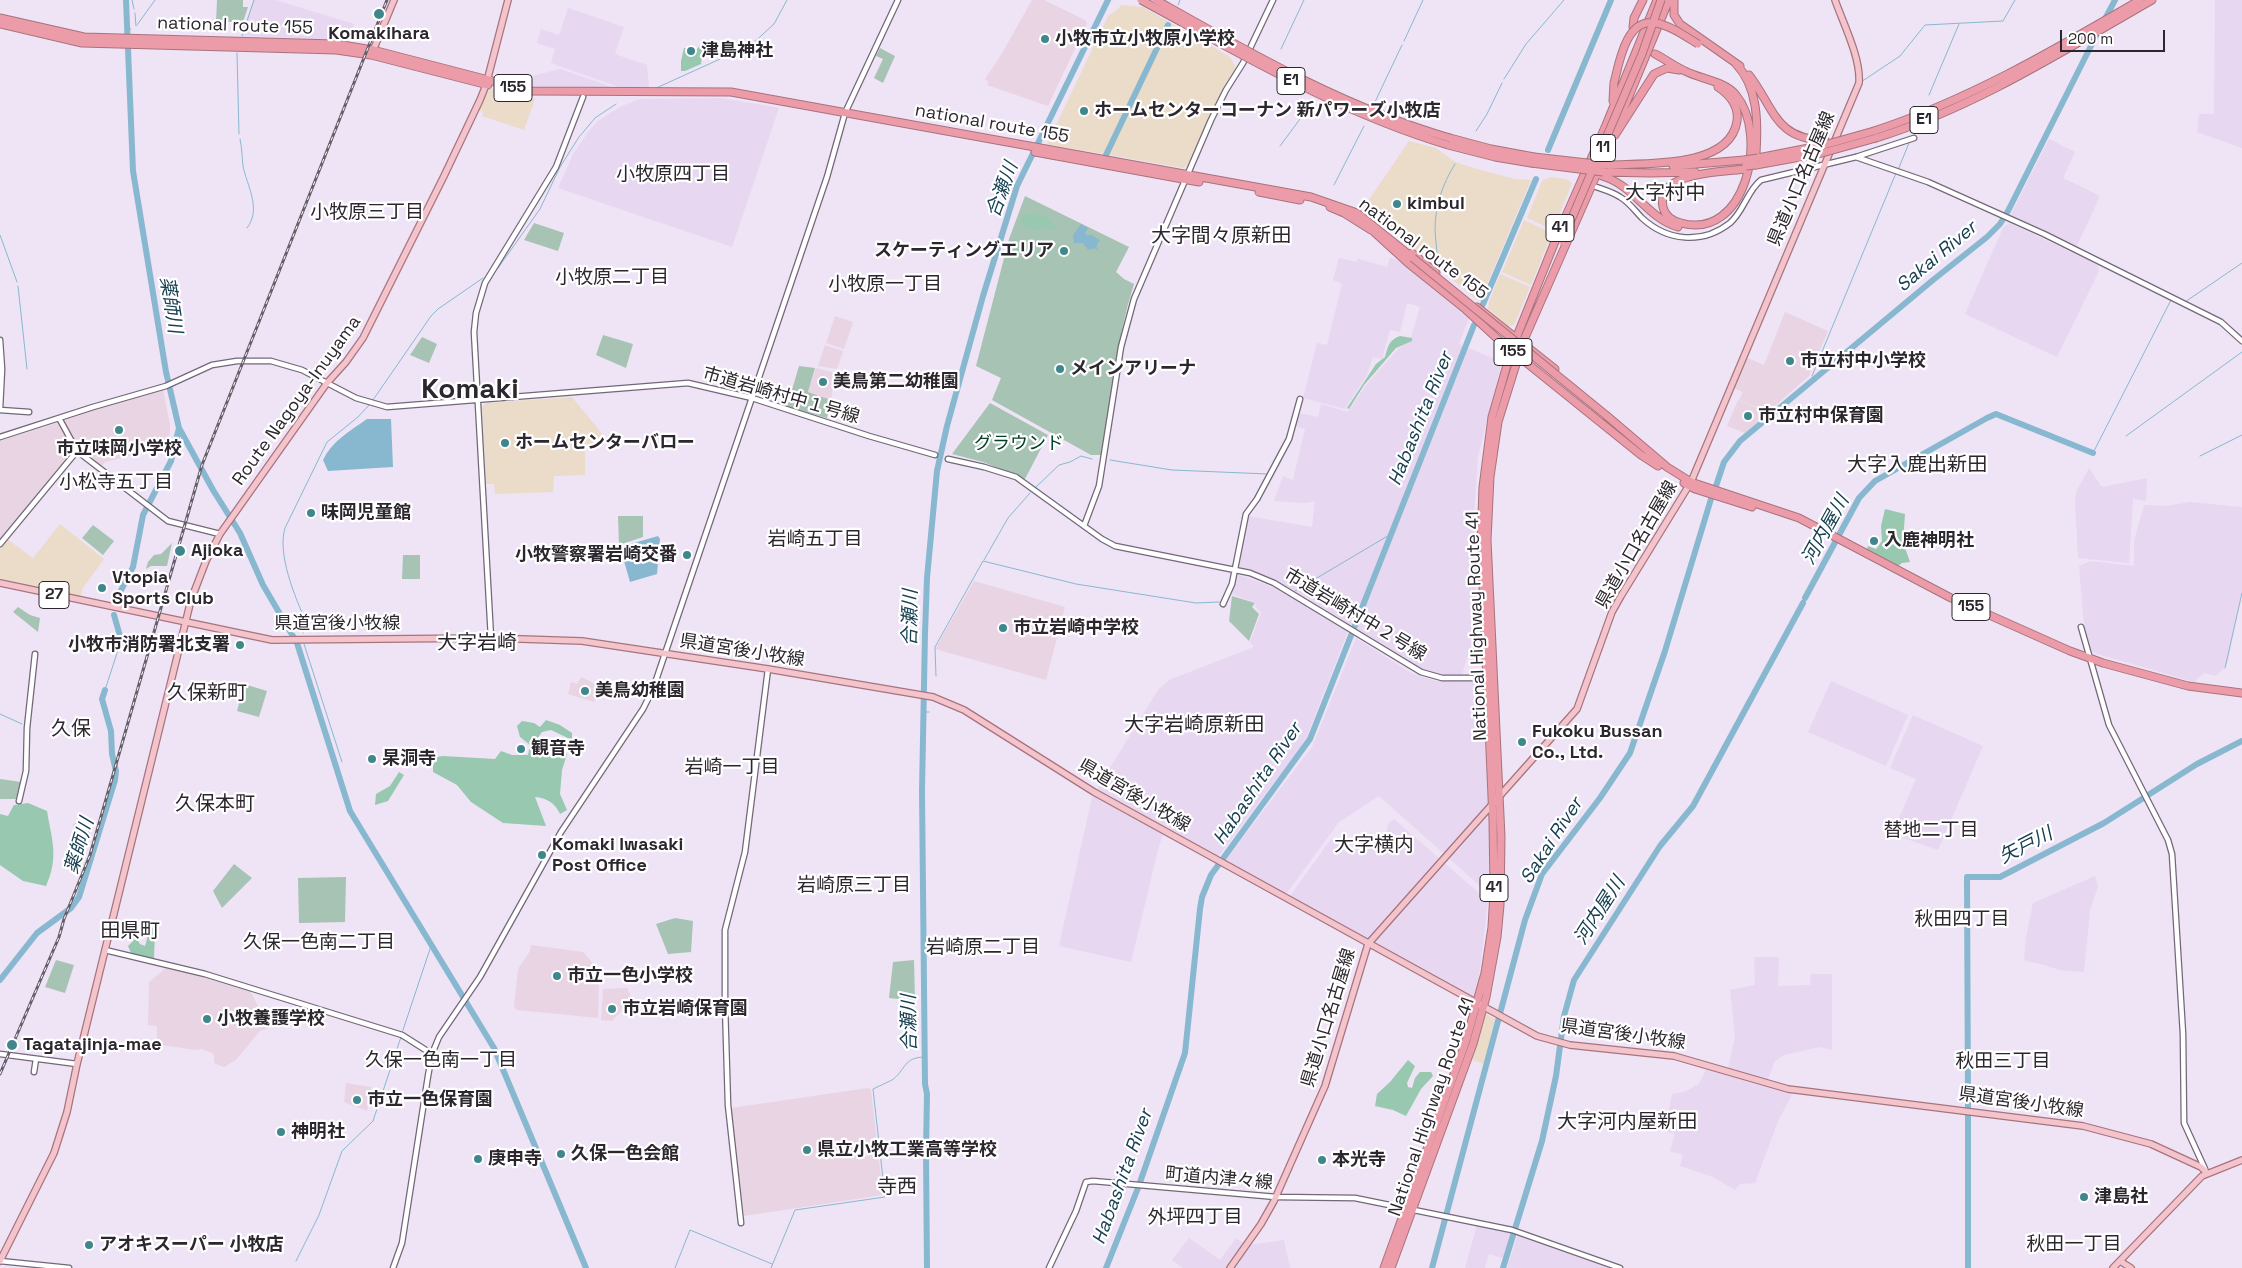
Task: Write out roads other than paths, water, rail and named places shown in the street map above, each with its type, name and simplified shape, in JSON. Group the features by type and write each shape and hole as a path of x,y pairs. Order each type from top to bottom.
{"highway":[{"name":"E1","path":"1141,0 1324,98 1402,130 1449,142 1495,157 1605,170 1650,173 1691,172 1776,162 1857,136 1875,134"},
{"name":"E1","path":"1156,0 1327,92 1449,142"},
{"path":"1643,0 1633,25 1647,0"},
{"name":"National Highway Route 41","path":"1481,1006 1493,916 1495,868 1492,806 1488,492 1498,422 1518,356 1520,340 1581,181 1656,0"},
{"path":"1660,22 1662,0"},
{"name":"11","path":"1520,340 1642,54 1662,0"},
{"name":"National Highway Route 41","path":"1384,1268 1468,1060 1494,958 1500,906 1499,798 1481,558 1483,487 1495,402 1511,350 1520,340 1592,185 1669,0"},
{"path":"1676,0 1674,12 1677,21 1685,29 1706,40 1750,76 1770,111 1785,128 1824,146"},
{"name":"E1","path":"2035,64 2140,0"},
{"name":"E1","path":"1757,164 1875,134 1970,97 2085,39 2152,0"},
{"name":"national route 155","path":"0,18 84,37 336,44 537,96 722,96 845,115"},
{"path":"1613,107 1614,84 1629,37 1634,29 1642,24 1652,22 1661,24 1698,44 1706,40"},
{"name":"national route 155","path":"0,24 82,43 336,50 372,53"},
{"path":"1655,54 1684,71 1730,89 1744,108 1751,130 1752,147 1746,180 1734,204 1724,214 1711,221 1692,225 1679,223 1669,218 1663,210 1663,194 1671,184 1694,175 1746,165"},
{"path":"1605,170 1660,219 1677,227 1702,228 1716,224 1728,216 1741,200 1748,186 1754,163 1757,137 1756,110 1751,87 1746,76 1736,64"},
{"path":"1606,148 1654,74 1667,68 1684,71"},
{"path":"1532,160 1605,170 1686,160 1708,154 1726,142 1736,126 1736,109 1727,94 1707,80"},
{"name":"national route 155","path":"486,82 531,92 722,91 1187,177 1324,205 1344,214 1374,232 1413,260"},
{"name":"E1","path":"1605,170 1746,165"},
{"name":"national route 155","path":"1187,177 1311,197 1357,213 1606,417 1690,483"},
{"name":"155","path":"1357,213 1384,231 1520,340 1623,429"},
{"name":"155","path":"1374,232 1394,252 1464,308 1481,326 1641,455 1658,466"},
{"name":"national route 155","path":"1606,417 1658,466 1690,483 1835,538 1957,601 2089,658 2188,686 2242,693"},
{"name":"National Highway Route 41","path":"1391,1268 1409,1210"}],"main road":[{"path":"372,53 394,0"},
{"name":"Route Nagoya-Inuyama","path":"0,1261 54,1153 67,1112 105,950 199,576 220,534 327,383 356,351 378,311 448,169 486,82 508,0"},
{"name":"県道小口名古屋線","path":"1230,1268 1261,1224 1276,1197 1329,1075 1368,944 1577,710 1612,612 1690,483 1824,166 1859,77 1854,52 1835,0"},
{"name":"27","path":"0,583 186,623"},
{"name":"県道宮後小牧線","path":"186,623 252,636 289,640 490,638 582,641 768,669 931,697 950,702 1078,782 1531,1033 1562,1044 1677,1056 1784,1088 2074,1125 2120,1134 2165,1149 2201,1167 2206,1172"},
{"path":"2113,1268 2206,1172 2242,1160"},
{"path":"2120,1261 2131,1268"}],"street":[{"path":"393,1268 402,1243 417,1136 432,1054 446,1025 480,976 558,837 643,709 653,689 827,176 845,115 898,0"},
{"path":"1084,526 1099,486 1118,360 1130,312 1152,254 1211,120 1226,90 1243,63 1273,0"},
{"path":"490,638 474,332 476,313 482,291 496,264 556,167 583,96"},
{"path":"1581,181 1620,197 1651,226 1662,232 1679,238 1698,238 1718,231 1732,221 1744,208 1755,185 1761,180 1824,166 1914,138"},
{"path":"1856,157 1928,182 2044,234 2221,322 2242,341"},
{"path":"0,340 2,370 0,410 29,412"},
{"name":"市道岩崎村中１号線","path":"0,437 166,386 212,365 270,361 302,370 368,403 406,407 479,399 576,393 678,382 688,383 752,398 860,433 934,454"},
{"path":"1223,604 1230,592 1246,514 1257,499 1289,438 1300,399"},
{"path":"58,418 77,452 144,503 172,523 220,534"},
{"path":"0,544 77,452"},
{"name":"市道岩崎村中２号線","path":"948,459 1016,477 1108,543 1124,549 1235,570 1258,576 1281,586 1412,668 1429,675 1449,679 1490,678"},
{"path":"2081,628 2107,721 2168,840 2173,860 2183,1034 2184,1123 2206,1172"},
{"path":"20,800 26,772 27,728 36,654"},
{"path":"741,1223 728,1105 725,1027 725,930 745,852 768,669"},
{"path":"105,950 205,974 402,1035 432,1054"},
{"path":"0,1054 77,1064"},
{"path":"34,1072 36,1059"},
{"name":"町道内津々線","path":"1049,1268 1076,1211 1086,1182 1276,1197 1355,1198 1512,1230 1620,1268"},
{"path":"0,1261 69,1268"}],"water":[{"path":"1081,224 1088,228 1085,233 1087,235 1100,240 1096,246 1099,252 1095,248 1088,250 1083,243 1074,243 1073,235"},
{"path":"367,419 391,419 393,467 328,471 323,460 331,447"},
{"path":"658,536 660,539 657,574 630,582 620,547"}],"waterway":[{"name":"薬師川","path":"115,602 133,567 143,515 171,461 179,428 166,372 133,171 126,0"},
{"path":"132,0 134,9"},
{"path":"137,25 155,0"},
{"path":"242,36 254,0"},
{"path":"654,89 751,45 774,24 787,0"},
{"name":"合瀬川","path":"927,1268 927,1094 925,1084 922,791 927,578 937,471 947,426 983,296 1017,186 1108,0"},
{"path":"1178,5 1180,0"},
{"path":"1281,49 1304,0"},
{"path":"1404,41 1423,0"},
{"path":"1504,79 1526,44 1564,0"},
{"name":"Habashita River","path":"1548,150 1611,0"},
{"path":"1861,82 1900,56 1925,25 2003,21 2015,0"},
{"name":"Sakai River","path":"2104,21 2115,0"},
{"path":"135,13 136,26"},
{"path":"1929,95 1959,24"},
{"path":"1106,155 1168,25"},
{"name":"Sakai River","path":"1716,486 1724,462 1740,441 1987,237 2000,224 2099,30"},
{"path":"1374,104 1402,45"},
{"path":"237,53 239,134"},
{"path":"1476,131 1487,114 1502,83"},
{"path":"498,268 540,209 560,167 579,137 595,118 616,104"},
{"path":"1280,146 1306,111"},
{"path":"1334,185 1364,126"},
{"path":"240,139 243,166 253,205 251,221 247,228"},
{"path":"1898,170 1909,143"},
{"path":"1437,270 1436,213 1446,180 1455,164"},
{"path":"1812,376 1896,173"},
{"name":"Habashita River","path":"1483,304 1536,179"},
{"path":"0,235 17,282"},
{"path":"2185,302 2242,263"},
{"path":"373,400 431,316 438,309 483,278"},
{"path":"18,286 27,369"},
{"path":"2093,453 2171,300"},
{"name":"Habashita River","path":"1106,1268 1138,1188 1185,1053 1202,897 1211,875 1310,739 1474,325"},
{"path":"2126,436 2242,352"},
{"path":"303,633 306,622 292,588 285,563 283,550 285,528 327,442 358,417 371,403"},
{"name":"河内屋川","path":"1805,598 1859,498 1875,481 1987,418 1996,414 2093,453"},
{"path":"179,428 213,490 240,533 263,585 297,643 350,811 494,1048 586,1268"},
{"path":"2200,456 2242,435"},
{"path":"1036,487 1059,465 1081,456 1092,459"},
{"path":"1110,460 1172,470 1268,474"},
{"path":"984,560 1008,518 1030,493"},
{"name":"Sakai River","path":"1432,1268 1525,920 1542,874 1600,798 1630,753 1665,651 1711,499"},
{"path":"1295,591 1391,534"},
{"path":"936,676 935,647 983,561 1076,584 1196,603 1219,602"},
{"path":"2225,668 2242,593"},
{"name":"河内屋川","path":"1503,1268 1542,1141 1556,1076 1564,1016 1574,980 1660,846 1693,806 1803,603"},
{"name":"薬師川","path":"114,615 120,636 119,647"},
{"path":"304,644 342,762"},
{"path":"105,690 119,647"},
{"name":"薬師川","path":"0,980 37,933 71,908 79,897 115,780 116,771 112,754 111,731 102,699 105,690"},
{"path":"0,714 22,724"},
{"name":"矢戸川","path":"1968,1108 1967,877 2000,877 2104,823 2197,764 2242,741"},
{"path":"402,1033 432,943"},
{"path":"296,1261 319,1215 342,1151 373,1121 401,1037"},
{"path":"771,1268 795,1210 885,1197 873,1089 892,1080 913,1059 925,1057"},
{"name":"矢戸川","path":"1968,1114 1968,1268"},
{"path":"675,1268 690,1230 772,1264"}],"railway":[{"path":"0,1074 59,937 64,919 90,855 202,465 387,0"}],"place":[{"name":"Komakihara","path":"379,14"},
{"name":"小牧市立小牧原小学校","path":"1045,39"},
{"name":"津島神社","path":"691,51"},
{"name":"ホームセンターコーナン 新パワーズ小牧店","path":"1084,111"},
{"name":"kimbul","path":"1397,204"},
{"name":"スケーティングエリア","path":"1064,251"},
{"name":"市立村中小学校","path":"1790,361"},
{"name":"メインアリーナ","path":"1060,369"},
{"name":"美鳥第二幼稚園","path":"823,382"},
{"name":"市立村中保育園","path":"1748,416"},
{"name":"市立味岡小学校","path":"119,430"},
{"name":"ホームセンターバロー","path":"505,443"},
{"name":"味岡児童館","path":"311,513"},
{"name":"入鹿神明社","path":"1874,541"},
{"name":"Ajioka","path":"180,551"},
{"name":"小牧警察署岩崎交番","path":"687,555"},
{"name":"Vtopia Sports Club","path":"102,588"},
{"name":"市立岩崎中学校","path":"1003,628"},
{"name":"小牧市消防署北支署","path":"240,645"},
{"name":"美鳥幼稚園","path":"585,691"},
{"name":"Fukoku Bussan Co., Ltd.","path":"1522,742"},
{"name":"観音寺","path":"521,749"},
{"name":"杲洞寺","path":"372,759"},
{"name":"Komaki Iwasaki Post Office","path":"542,855"},
{"name":"市立一色小学校","path":"557,976"},
{"name":"市立岩崎保育園","path":"612,1009"},
{"name":"小牧養護学校","path":"207,1019"},
{"name":"Tagatajinja-mae","path":"12,1045"},
{"name":"市立一色保育園","path":"357,1100"},
{"name":"神明社","path":"281,1132"},
{"name":"県立小牧工業高等学校","path":"807,1150"},
{"name":"久保一色会館","path":"561,1154"},
{"name":"庚申寺","path":"478,1159"},
{"name":"本光寺","path":"1322,1160"},
{"name":"津島社","path":"2084,1197"},
{"name":"アオキスーパー 小牧店","path":"89,1245"}],"district":[{"name":"小牧原四丁目","path":"673,175"},
{"name":"大字村中","path":"1665,194"},
{"name":"小牧原三丁目","path":"367,213"},
{"name":"大字間々原新田","path":"1221,237"},
{"name":"小牧原二丁目","path":"612,278"},
{"name":"小牧原一丁目","path":"885,285"},
{"name":"Komaki","path":"470,390"},
{"name":"大字入鹿出新田","path":"1917,466"},
{"name":"小松寺五丁目","path":"116,483"},
{"name":"岩崎五丁目","path":"815,540"},
{"name":"大字岩崎","path":"477,644"},
{"name":"久保新町","path":"207,694"},
{"name":"大字岩崎原新田","path":"1194,726"},
{"name":"久保","path":"71,730"},
{"name":"岩崎一丁目","path":"732,768"},
{"name":"久保本町","path":"215,805"},
{"name":"替地二丁目","path":"1931,831"},
{"name":"大字横内","path":"1374,846"},
{"name":"岩崎原三丁目","path":"854,886"},
{"name":"秋田四丁目","path":"1962,920"},
{"name":"田県町","path":"130,932"},
{"name":"久保一色南二丁目","path":"319,943"},
{"name":"岩崎原二丁目","path":"983,948"},
{"name":"久保一色南一丁目","path":"441,1061"},
{"name":"秋田三丁目","path":"2003,1062"},
{"name":"大字河内屋新田","path":"1627,1123"},
{"name":"寺西","path":"897,1188"},
{"name":"外坪四丁目","path":"1195,1218"},
{"name":"秋田一丁目","path":"2074,1245"}],"park label":[{"name":"グラウンド","path":"1019,444"}]}
